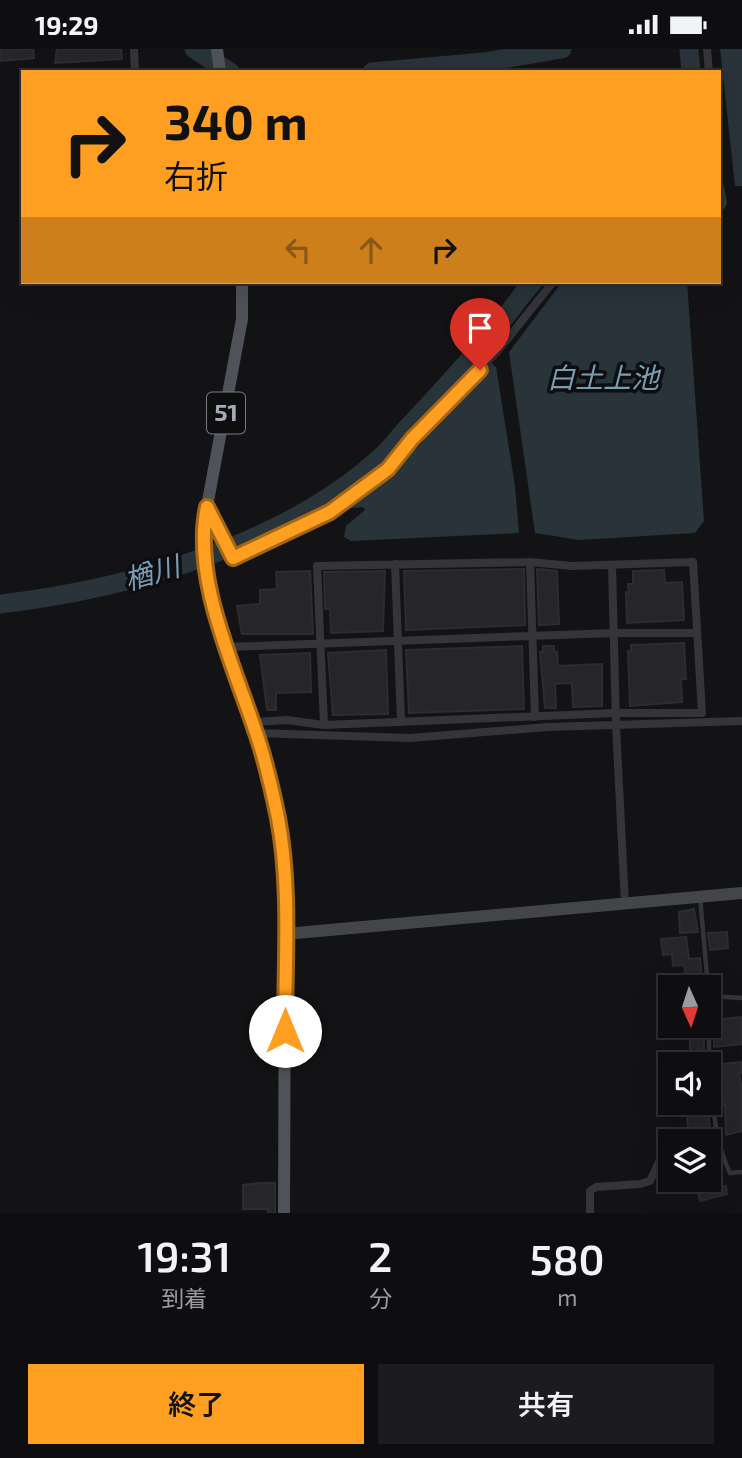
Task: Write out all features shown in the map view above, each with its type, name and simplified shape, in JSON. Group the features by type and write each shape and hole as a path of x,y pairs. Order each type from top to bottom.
{"main road":[{"path":"218,49 220,70"},
{"name":"51","path":"242,284 242,319 207,507 205,544 210,588 254,727 278,818 285,934 284,1213"}],"street":[{"path":"134,49 135,70"},
{"path":"707,49 709,70"},
{"path":"207,507 233,558 330,512 388,469 412,439 496,353 551,284"},
{"path":"530,562 535,717"},
{"path":"254,727 287,720 324,725 615,713 702,713 693,562 572,566 530,562 317,566 324,725"},
{"path":"395,564 401,722"},
{"path":"612,565 615,713 625,904"},
{"path":"227,647 615,633 696,633"},
{"path":"254,727 410,738 548,727 742,721"},
{"path":"285,934 742,893"},
{"path":"590,1213 590,1191 596,1187 650,1181 658,1164"}],"lane":[{"path":"699,897 707,975"},
{"path":"721,997 742,998"},
{"path":"721,1148 730,1173 742,1172"}],"water":[{"path":"720,49 742,49 742,186 735,186"},
{"name":"白土上池","path":"560,284 687,284 704,521 695,533 579,540 535,533 509,352"},
{"name":"白土上池","path":"489,361 496,367 515,486 519,533 351,541 344,537 346,526 365,510 363,507 351,508 347,504 382,480 423,442 422,433"}],"building":[{"path":"0,49 33,49 34,58 0,61"},
{"path":"57,49 121,49 122,59 55,63"},
{"path":"524,569 525,625 406,630 404,571"},
{"path":"537,569 557,571 559,624 539,625"},
{"path":"664,570 665,583 682,582 684,620 627,623 626,592 629,592 628,584 633,584 633,571"},
{"path":"310,571 313,634 242,634 237,606 260,604 260,590 277,589 276,572"},
{"path":"385,571 383,631 331,633 330,609 325,609 324,572"},
{"path":"684,643 686,679 681,679 682,702 630,706 628,651 631,651 631,645"},
{"path":"522,646 524,709 409,713 406,650"},
{"path":"543,646 554,646 558,666 602,664 602,706 573,707 572,683 555,684 556,708 545,708 540,652 543,652"},
{"path":"386,650 388,714 333,715 328,653"},
{"path":"310,653 311,692 276,693 276,710 267,710 260,655"},
{"path":"694,909 698,932 680,933 679,912"},
{"path":"727,932 728,948 710,950 708,933"},
{"path":"686,937 689,959 700,958 701,975 685,975 684,965 673,966 672,954 663,955 661,939"},
{"path":"721,1002 722,1019 742,1017 742,1044 714,1047 714,1038 721,1038"},
{"path":"690,1038 704,1038 704,1052 690,1052"},
{"path":"742,1062 742,1073 739,1073 742,1090 742,1131 726,1135 725,1105 721,1106 721,1064"},
{"path":"687,1115 708,1115 710,1129 688,1129"},
{"path":"275,1183 275,1213 268,1213 268,1209 243,1209 243,1185"},
{"path":"726,1186 727,1194 700,1201 698,1192 721,1192 721,1187"}],"waterway":[{"path":"194,49 227,70"},
{"path":"394,70 484,62 562,49"},
{"name":"楢川","path":"689,49 691,70"},
{"name":"楢川","path":"0,604 50,597 153,574 254,537 302,513 345,486 384,454 476,353 531,284"}],"route":[{"path":"285,1031 285,934 278,818 256,733 232,665 210,588 205,544 207,507 233,558 330,512 388,469 412,439 480,370"}]}
